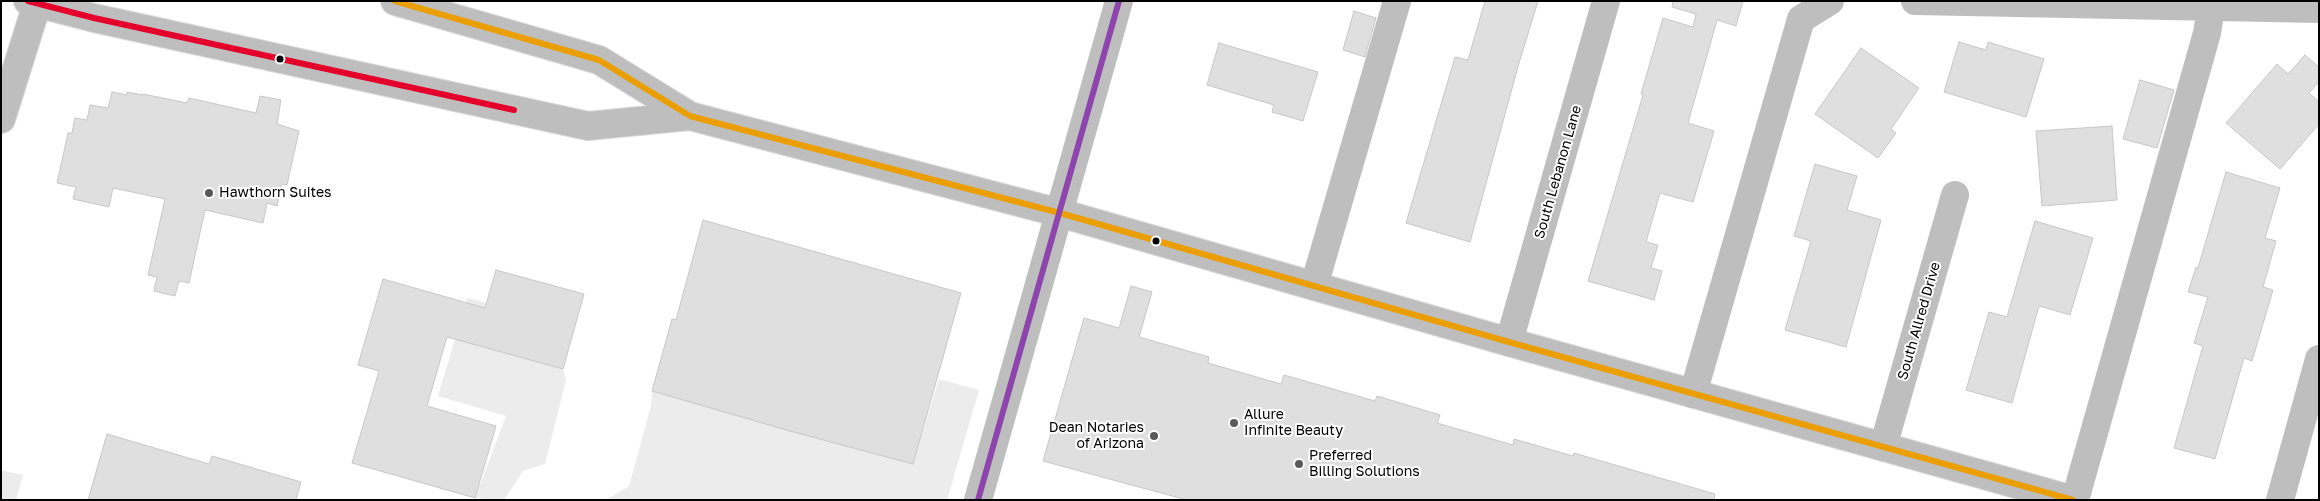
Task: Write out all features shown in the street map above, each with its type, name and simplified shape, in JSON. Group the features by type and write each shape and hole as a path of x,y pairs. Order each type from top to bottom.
{"main road":[{"path":"395,1 599,60 690,116 1060,213 1693,394 2074,500 2207,33 2211,7"},
{"path":"978,500 1120,1"},
{"path":"1314,286 1397,1"},
{"name":"South Lebanon Lane","path":"1510,342 1606,1"},
{"path":"1693,394 1801,19 1830,1"},
{"path":"1914,1 2319,9"},
{"path":"1,119 35,2 114,23 588,126 690,116"},
{"name":"South Allred Drive","path":"1883,447 1955,195"},
{"path":"2280,500 2319,359"}],"shaded area":[{"path":"467,298 487,303 475,345 563,369 566,380 545,464 523,471 504,500 475,498 506,416 438,396"},
{"path":"939,379 979,390 947,500 606,500 629,486 651,406 652,391 913,464"},
{"path":"1,470 23,475 16,500 1,500"}],"building":[{"path":"1485,1 1538,1 1470,242 1406,223 1455,57 1468,60"},
{"path":"1673,1 1743,1 1736,26 1717,20 1688,123 1714,131 1693,202 1660,193 1646,242 1658,245 1651,268 1662,271 1654,300 1588,281 1643,95 1641,94 1663,18 1693,27 1696,14 1672,7"},
{"path":"1354,11 1376,18 1365,57 1343,50"},
{"path":"1959,42 1986,50 1988,42 2044,59 2026,117 1944,92"},
{"path":"1219,43 1318,72 1303,121 1272,112 1274,105 1207,85"},
{"path":"1861,48 1919,88 1891,129 1896,133 1878,158 1815,114"},
{"path":"2305,55 2319,67 2319,82 2309,93 2319,102 2319,124 2280,169 2226,123 2277,64 2288,74"},
{"path":"2140,80 2174,90 2157,148 2123,139"},
{"name":"Hawthorn Suites","path":"112,92 127,95 127,92 143,94 187,103 189,98 256,113 260,96 281,100 277,124 299,131 287,185 282,184 277,206 267,203 263,223 205,210 189,283 179,281 175,296 154,291 157,277 148,275 165,199 113,188 109,207 73,199 76,187 57,183 68,133 72,133 75,118 87,120 90,105 108,108"},
{"path":"2112,126 2117,200 2042,206 2036,131"},
{"path":"1815,164 1857,176 1847,210 1881,220 1846,347 1785,330 1811,241 1794,236"},
{"path":"2226,172 2280,188 2265,238 2276,241 2263,287 2273,290 2252,361 2244,358 2215,459 2174,448 2203,346 2194,343 2208,297 2188,292 2196,267 2198,268"},
{"path":"703,220 961,293 913,464 652,391 672,319 676,320"},
{"path":"2035,221 2093,238 2070,315 2039,306 2012,403 1966,390 1989,312 2007,317"},
{"path":"496,270 584,294 563,369 447,337 427,406 496,426 475,498 352,463 379,371 358,365 383,279 485,308"},
{"path":"1131,286 1152,292 1139,337 1209,357 1208,363 1281,384 1284,375 1375,401 1377,396 1440,415 1437,423 1513,445 1514,439 1573,456 1574,453 1715,494 1714,500 1187,500 1043,461 1084,318 1119,328"},
{"path":"107,434 209,464 212,456 301,482 296,500 88,500"}],"transit line":[{"path":"28,1 94,18 514,110"},
{"path":"395,1 599,60 690,116 1060,213 1509,342 2073,500"},
{"path":"978,500 1119,1"}],"place":[{"name":"Hawthorn Suites","path":"209,193"},
{"name":"Allure Infinite Beauty","path":"1234,423"},
{"name":"Dean Notaries of Arizona","path":"1154,436"},
{"name":"Preferred Billing Solutions","path":"1299,464"}]}
